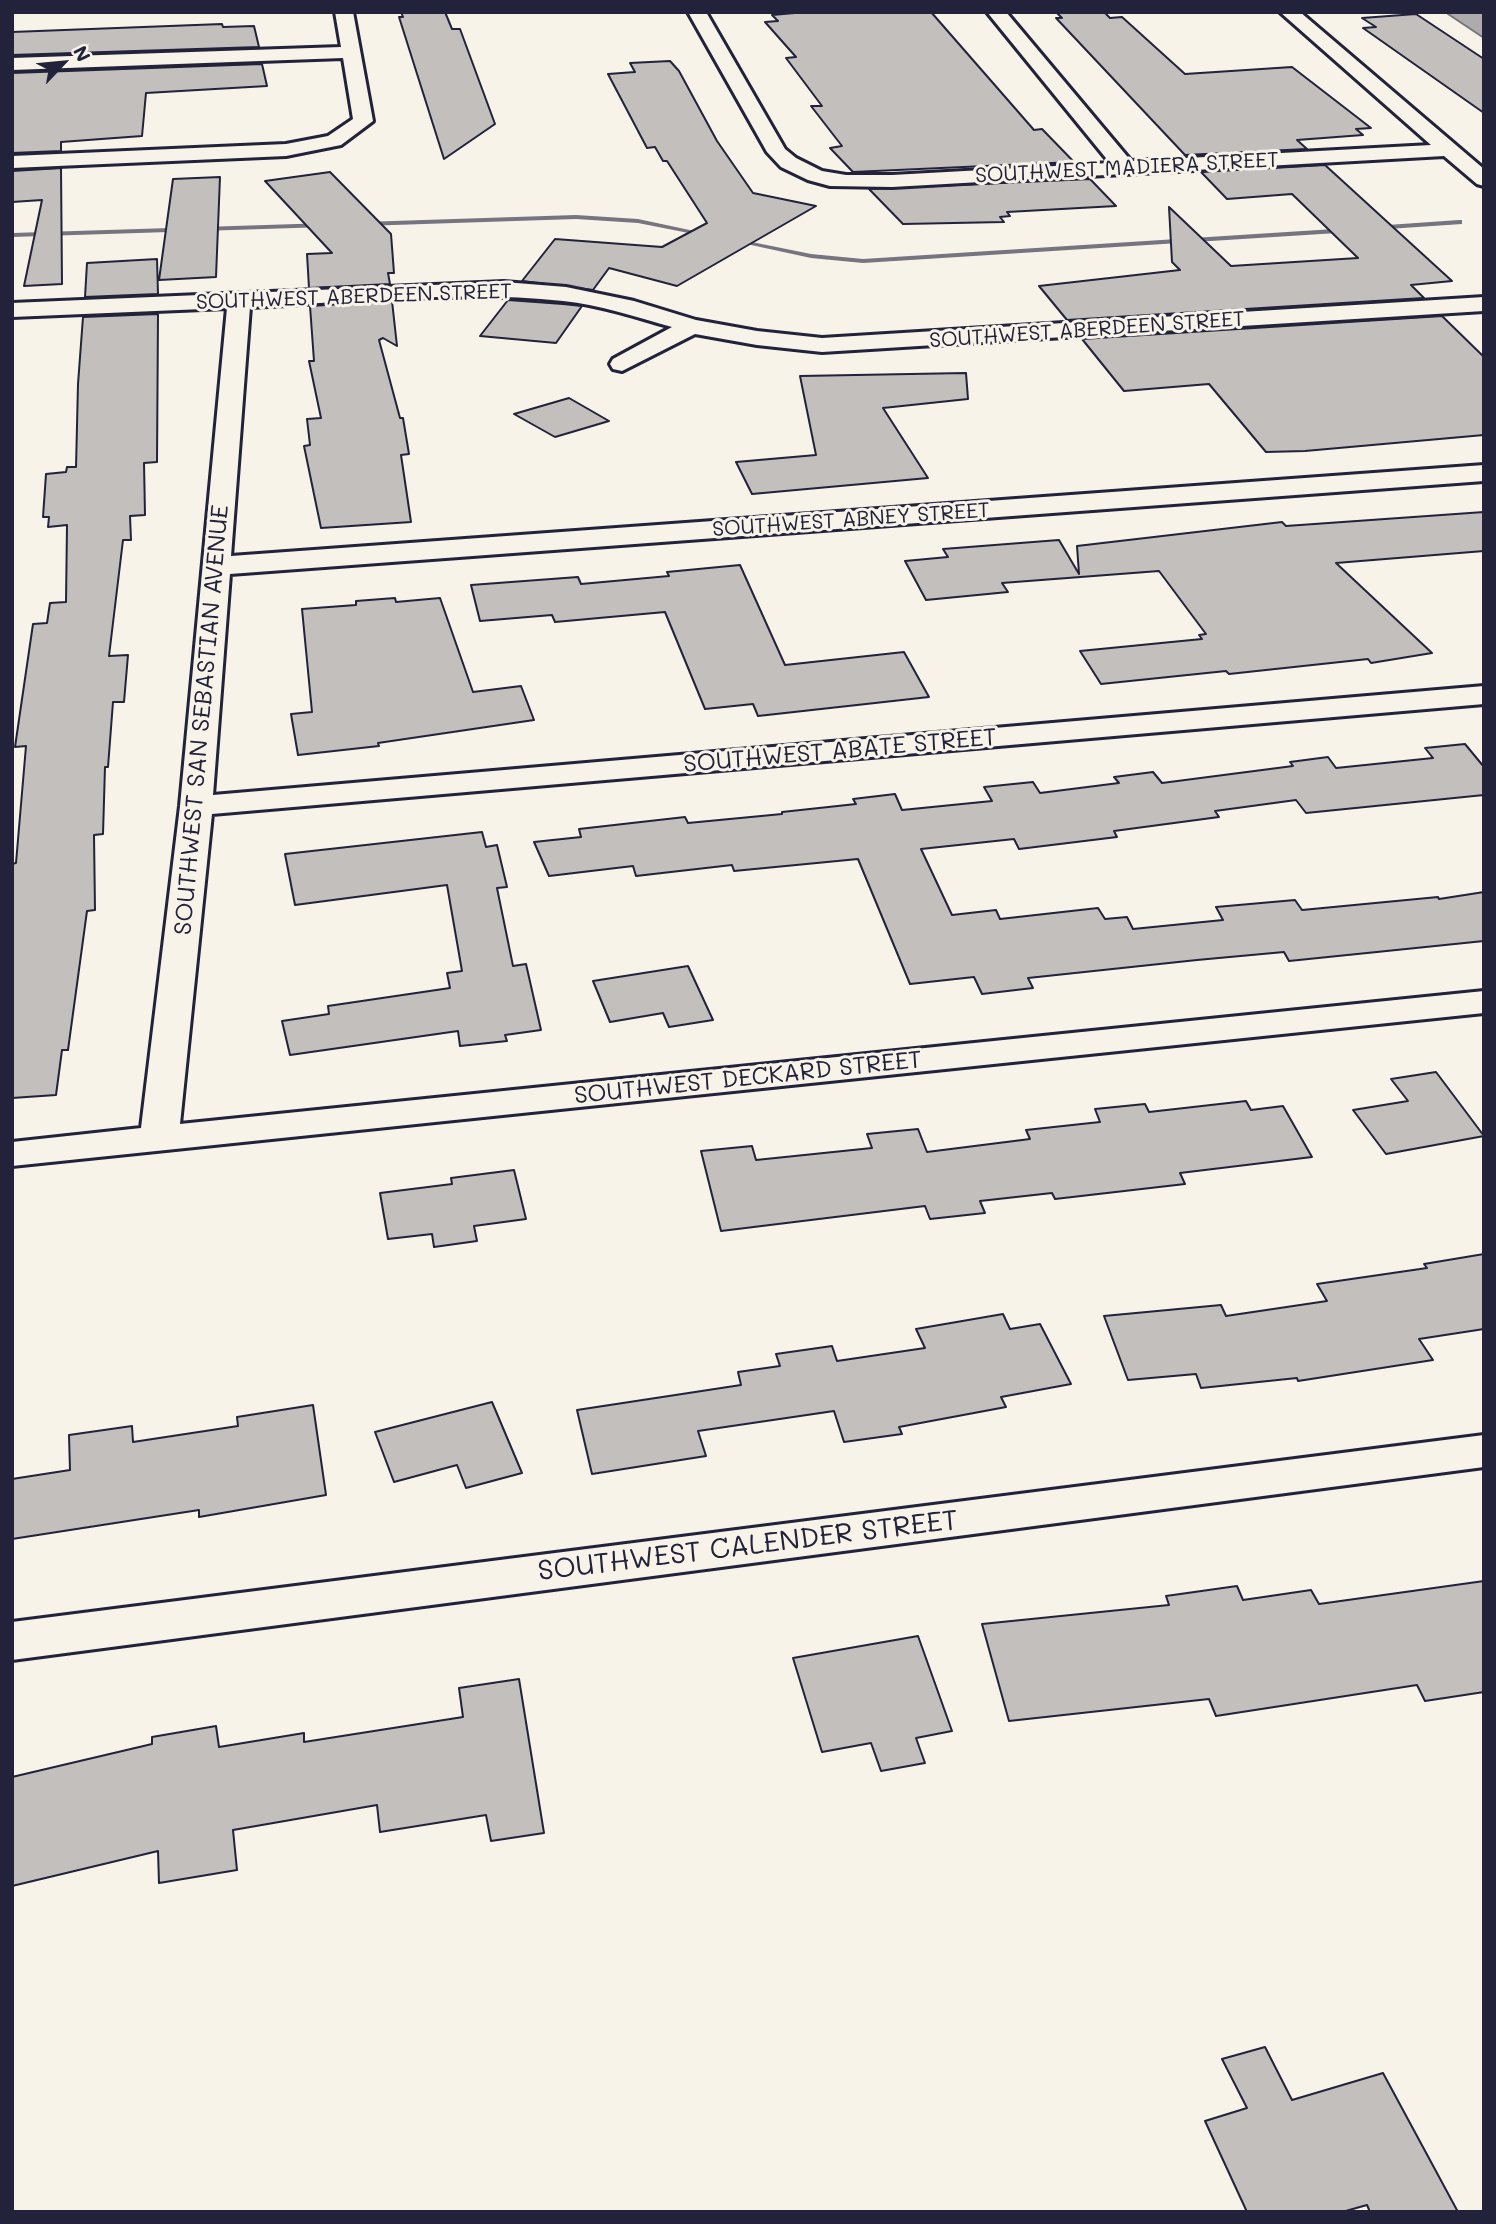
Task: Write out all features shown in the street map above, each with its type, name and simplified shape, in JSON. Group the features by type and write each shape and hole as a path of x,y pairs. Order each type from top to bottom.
{"street":[{"path":"12,162 286,150 334,141 363,121 344,12"},
{"name":"SOUTHWEST MADIERA STREET","path":"697,12 777,152 785,161 806,174 841,180 892,181 1448,150"},
{"path":"996,12 1125,167"},
{"path":"1289,12 1484,180"},
{"path":"12,64 349,52"},
{"name":"SOUTHWEST ABERDEEN STREET","path":"12,310 504,289 566,294 626,306 692,326 757,338 822,345 1484,304"},
{"name":"SOUTHWEST SAN SEBASTIAN AVENUE","path":"159,1139 196,806 239,301"},
{"path":"622,364 692,326"},
{"name":"SOUTHWEST ABNEY STREET","path":"217,566 1484,473"},
{"name":"SOUTHWEST ABATE STREET","path":"196,806 1484,695"},
{"name":"SOUTHWEST DECKARD STREET","path":"12,1154 1484,1002"},
{"name":"SOUTHWEST CALENDER STREET","path":"12,1641 1484,1451"}],"shaded area":[{"path":"1445,12 1484,12 1484,38"}],"building":[{"path":"401,12 445,12 452,29 460,29 495,124 444,159 399,17 403,17"},
{"path":"806,12 931,12 1034,130 1042,129 1074,162 853,172 830,148 842,146 811,106 822,106 786,58 796,57 765,22 778,21 772,15"},
{"path":"1056,12 1104,12 1110,18 1122,17 1185,74 1292,67 1371,128 1356,129 1363,135 1297,140 1307,149 1185,155 1056,18 1062,18"},
{"path":"1416,14 1484,59 1484,113 1363,28 1376,27 1362,18"},
{"path":"222,24 223,27 254,26 259,47 12,55 12,32"},
{"path":"670,61 679,71 717,141 753,193 816,206 677,286 609,268 593,290 522,281 555,239 662,247 707,223 667,161 663,161 655,147 647,148 608,74 635,72 630,63"},
{"path":"262,64 267,86 146,93 142,136 61,142 61,151 12,153 12,73"},
{"path":"1325,165 1452,281 1411,285 1424,298 1067,320 1039,286 1180,270 1172,262 1169,207 1231,266 1358,258 1292,194 1227,199 1201,172"},
{"path":"61,168 62,284 24,286 42,200 12,202 12,171"},
{"path":"330,172 391,234 394,273 388,273 390,284 309,288 307,254 332,253 265,181"},
{"path":"220,177 216,277 159,280 173,179"},
{"path":"1090,179 1116,206 1007,212 1010,216 1000,217 1004,222 903,224 869,189"},
{"path":"157,259 158,294 85,297 87,263"},
{"path":"508,300 582,306 556,343 480,336"},
{"path":"392,301 397,346 383,338 379,340 400,418 403,418 409,454 401,455 411,522 321,528 304,446 310,445 307,419 321,418 309,361 314,361 310,306"},
{"path":"158,314 157,462 144,463 145,515 130,516 131,540 123,540 109,656 128,655 124,702 113,702 108,767 105,767 103,834 94,835 95,910 87,911 68,1050 62,1050 56,1095 12,1098 12,864 16,863 26,746 15,747 33,624 47,623 50,603 66,602 67,525 48,527 49,517 43,517 46,474 66,472 67,467 76,467 83,317"},
{"path":"1442,316 1484,357 1484,435 1266,452 1209,384 1124,391 1082,339"},
{"path":"966,373 968,399 883,408 928,478 752,494 736,462 816,455 800,376"},
{"path":"569,398 609,421 555,437 514,414"},
{"path":"1484,512 1484,551 1336,563 1432,653 1371,663 1368,659 1101,684 1080,651 1202,639 1199,635 1206,634 1159,571 1002,583 1008,592 926,600 905,561 948,557 943,549 1059,540 1079,574 1077,546 1282,522 1286,526"},
{"path":"740,565 785,665 904,652 929,697 758,716 753,704 705,709 665,612 555,622 552,615 480,621 471,585 578,577 581,584 669,576 667,572"},
{"path":"395,598 396,602 440,598 473,692 521,686 534,720 378,743 379,746 298,755 291,714 312,712 302,609 356,605 356,601"},
{"path":"1465,744 1484,767 1484,795 1306,813 1296,800 1215,811 1219,817 1114,831 1117,837 1019,849 1014,839 921,849 952,915 996,910 1000,919 1098,908 1105,919 1127,917 1133,929 1223,920 1216,907 1295,900 1302,910 1439,899 1484,892 1484,941 1289,961 1284,952 1197,960 1028,978 1033,988 982,994 974,977 910,984 858,859 734,871 732,865 636,876 633,866 549,876 534,842 581,837 579,829 685,817 688,823 782,814 856,804 853,799 895,794 902,810 992,801 984,787 1033,782 1040,793 1119,783 1114,777 1153,772 1162,783 1293,766 1290,762 1328,757 1336,768 1433,758 1425,748"},
{"path":"482,832 486,847 497,845 507,887 497,888 513,966 526,964 541,1030 505,1035 507,1041 460,1046 458,1031 290,1055 282,1021 329,1014 328,1006 450,988 447,973 462,971 447,885 295,905 285,854"},
{"path":"688,966 713,1020 669,1027 663,1013 610,1022 593,981"},
{"path":"1436,1072 1484,1136 1386,1154 1353,1110 1408,1101 1391,1079"},
{"path":"1246,1101 1251,1110 1283,1106 1312,1157 1180,1173 1185,1184 1055,1199 1052,1193 980,1201 985,1213 930,1219 925,1206 721,1231 701,1151 752,1146 756,1160 872,1148 867,1134 918,1129 927,1152 1030,1139 1026,1130 1100,1122 1095,1109 1145,1104 1149,1112"},
{"path":"514,1170 526,1219 474,1226 477,1241 434,1247 432,1234 388,1239 380,1193 452,1184 451,1178"},
{"path":"1484,1254 1484,1329 1419,1339 1433,1360 1298,1381 1297,1378 1201,1388 1196,1374 1128,1380 1104,1316 1221,1305 1226,1316 1327,1301 1317,1284 1427,1268 1424,1264"},
{"path":"1003,1314 1010,1329 1040,1324 1071,1384 1001,1397 1006,1407 899,1427 902,1434 844,1442 834,1411 698,1431 706,1456 592,1474 577,1410 741,1385 738,1372 780,1366 776,1354 832,1346 837,1361 925,1348 916,1329"},
{"path":"492,1402 522,1473 466,1488 457,1465 394,1482 375,1432"},
{"path":"313,1405 326,1495 199,1517 199,1510 12,1539 12,1479 70,1470 69,1435 132,1426 133,1442 238,1426 237,1417"},
{"path":"1484,1581 1484,1692 1425,1701 1417,1685 1216,1716 1209,1699 1009,1721 982,1624 1169,1605 1166,1596 1237,1586 1243,1600 1311,1590 1319,1604"},
{"path":"918,1636 952,1731 916,1738 925,1763 881,1771 871,1743 822,1752 793,1658"},
{"path":"519,1679 544,1833 491,1841 486,1815 380,1832 377,1805 233,1830 237,1870 159,1883 158,1851 12,1886 12,1777 152,1744 152,1737 216,1726 219,1747 304,1733 304,1742 463,1717 459,1688"},
{"path":"1265,2047 1292,2100 1383,2073 1458,2212 1370,2212 1367,2205 1342,2212 1247,2212 1205,2121 1247,2108 1222,2059"}],"waterway":[{"path":"363,224 576,217 638,221 709,235"},
{"path":"1373,228 1459,222"},
{"path":"12,235 326,225"},
{"path":"732,240 811,256 863,261 1350,230"}]}
